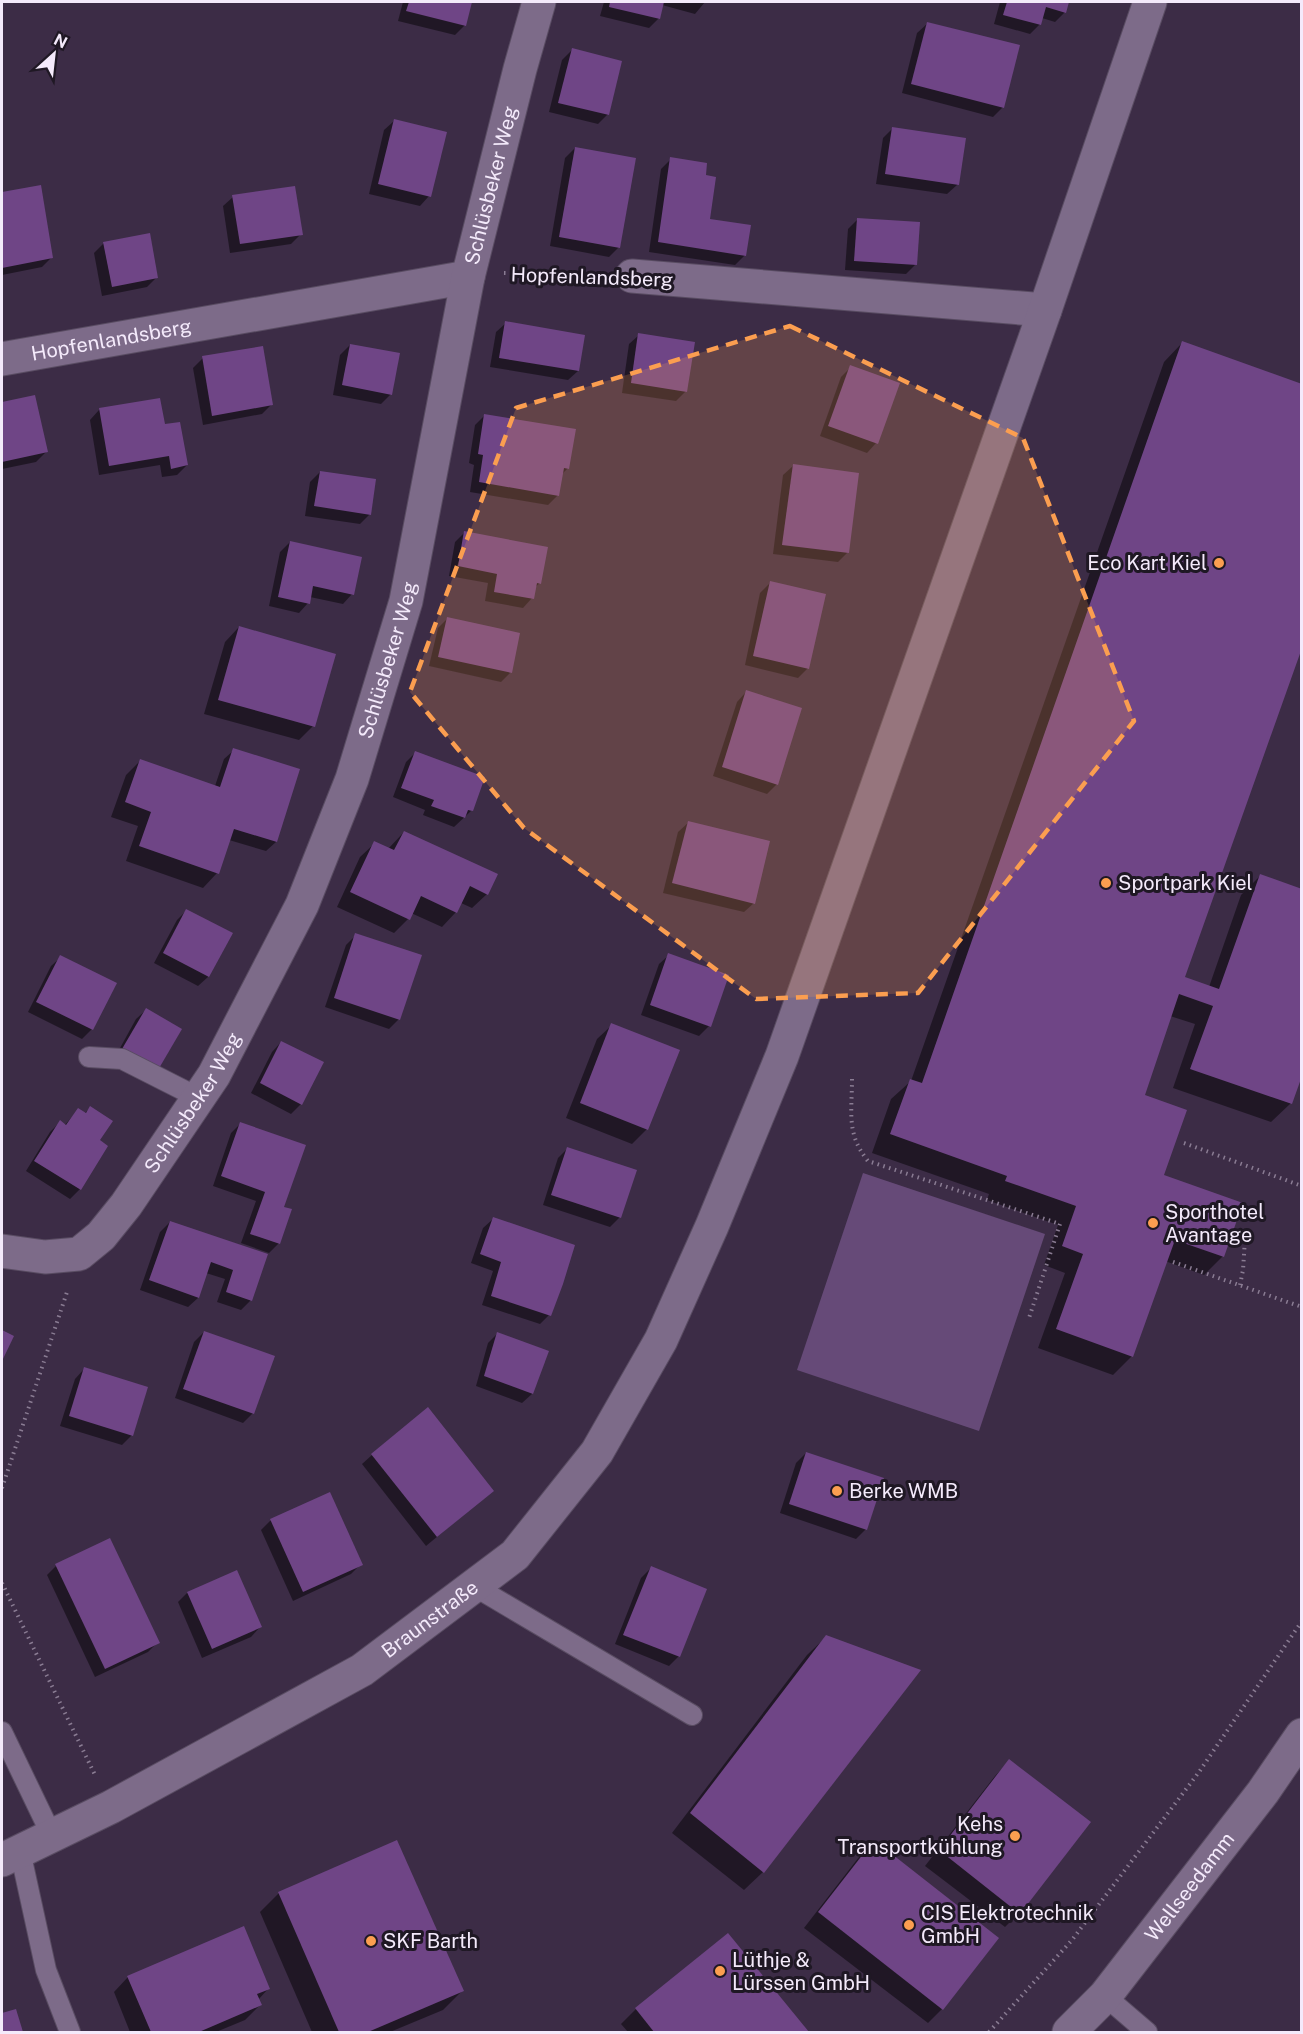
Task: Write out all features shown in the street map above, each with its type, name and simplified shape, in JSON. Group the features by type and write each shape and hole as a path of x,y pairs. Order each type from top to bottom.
{"street":[{"name":"Schlüsbeker Weg","path":"80,1254 101,1236 126,1205 213,1075 302,905 352,779 406,601 468,278 517,80 539,2"},
{"name":"Braunstraße","path":"11,1856 111,1807 362,1670 515,1555 597,1452 661,1340 712,1226 782,1056 1045,310 1150,2"},
{"name":"Hopfenlandsberg","path":"632,276 1045,310"},
{"name":"Hopfenlandsberg","path":"2,359 468,278"},
{"path":"2,1251 45,1257 80,1254"},
{"name":"Wellseedamm","path":"1069,2032 1105,1996 1263,1792 1302,1735"}],"lane":[{"path":"89,1057 122,1059 199,1098"},
{"path":"474,1586 692,1715"},
{"path":"2,1732 52,1836"},
{"path":"11,1856 46,1970 70,2032"},
{"path":"1105,1996 1147,2032"}],"path":[{"name":"Hopfenlandsberg","path":"468,278 510,272 632,276"},
{"path":"852,1079 851,1131 857,1148 868,1161 1060,1224 1029,1318"},
{"path":"1184,1143 1302,1186"},
{"path":"1240,1285 1245,1239"},
{"path":"2,1488 80,1254"},
{"path":"1173,1262 1302,1307"},
{"path":"2,1583 111,1807"},
{"path":"989,2032 1072,1940 1199,1772 1302,1621"}],"highlighted area":[{"path":"790,326 1023,438 1134,721 918,993 756,999 524,828 410,692 516,408"}],"shaded area":[{"path":"863,1173 1045,1234 979,1431 797,1370"}],"building":[{"path":"409,2 472,2 466,26 406,11"},
{"path":"610,2 664,2 660,19 609,7"},
{"path":"1007,2 1069,2 1066,13 1046,7 1041,25 1003,15"},
{"path":"927,22 1020,45 1004,108 911,84"},
{"path":"572,48 622,61 609,115 558,103"},
{"path":"394,119 447,132 431,197 378,184"},
{"path":"892,127 966,138 959,185 885,174"},
{"path":"575,147 636,158 620,248 559,237"},
{"path":"670,157 707,163 706,175 716,177 710,219 751,225 746,256 658,242"},
{"path":"41,185 53,258 2,268 2,192"},
{"path":"295,186 303,235 240,244 232,195"},
{"path":"857,218 920,222 917,265 854,261"},
{"path":"150,233 158,278 112,287 103,242"},
{"path":"505,321 585,335 579,371 499,358"},
{"path":"638,333 695,342 687,392 631,383"},
{"path":"1182,341 1302,384 1302,648 1185,977 1219,989 1260,874 1302,889 1302,1076 1292,1104 1190,1069 1213,1006 1179,994 1145,1095 1187,1110 1164,1175 1243,1203 1224,1257 1175,1240 1133,1357 1056,1329 1083,1254 1062,1246 1076,1206 1005,1181 1007,1176 890,1134 910,1079 922,1083"},
{"path":"350,344 400,353 392,395 342,385"},
{"path":"263,346 273,405 212,416 202,356"},
{"path":"850,365 900,383 878,444 828,426"},
{"path":"35,395 48,452 2,462 2,402"},
{"path":"160,398 165,424 180,422 188,465 171,469 169,456 109,466 99,408"},
{"path":"484,414 576,429 569,469 564,468 559,496 479,482 483,455 478,454"},
{"path":"793,464 859,473 849,553 782,545"},
{"path":"320,471 376,479 371,515 314,506"},
{"path":"464,531 548,547 541,584 537,583 534,599 494,592 497,574 458,566"},
{"path":"290,541 362,557 354,595 313,586 310,604 278,597"},
{"path":"770,581 826,594 809,669 753,656"},
{"path":"447,617 520,633 512,673 438,657"},
{"path":"239,626 336,654 315,727 218,700"},
{"path":"746,690 802,708 778,785 722,767"},
{"path":"233,748 300,769 277,842 234,829 219,874 139,846 151,812 125,802 140,759 220,787"},
{"path":"415,751 485,777 473,811 468,810 465,818 431,806 434,800 401,788"},
{"path":"688,821 770,841 755,904 672,883"},
{"path":"404,831 498,874 488,895 470,886 457,913 421,896 410,920 350,892 374,841 394,850"},
{"path":"186,909 233,933 209,977 163,953"},
{"path":"355,933 422,955 400,1020 334,998"},
{"path":"668,953 729,975 711,1027 650,1005"},
{"path":"60,955 117,983 93,1030 36,1002"},
{"path":"146,1008 182,1029 158,1070 122,1049"},
{"path":"611,1023 680,1050 648,1130 580,1103"},
{"path":"281,1041 324,1062 302,1105 260,1083"},
{"path":"90,1106 113,1121 100,1140 108,1146 81,1190 34,1161 60,1120 66,1125 78,1108 86,1113"},
{"path":"240,1122 306,1145 284,1207 292,1209 280,1244 250,1234 265,1192 221,1176"},
{"path":"567,1147 637,1170 621,1218 551,1195"},
{"path":"493,1217 575,1245 551,1316 491,1296 501,1262 480,1254"},
{"path":"170,1221 268,1254 252,1301 226,1292 233,1270 211,1262 199,1298 149,1280"},
{"path":"2,1330 14,1336 2,1361"},
{"path":"204,1331 275,1356 254,1414 183,1389"},
{"path":"497,1332 549,1351 533,1394 484,1376"},
{"path":"84,1367 148,1387 133,1436 69,1416"},
{"path":"428,1407 494,1491 437,1537 371,1454"},
{"name":"Berke WMB","path":"806,1452 884,1478 867,1530 789,1504"},
{"path":"330,1492 363,1565 303,1592 270,1519"},
{"path":"110,1538 160,1643 105,1669 55,1564"},
{"path":"651,1566 707,1589 680,1657 623,1635"},
{"path":"237,1570 262,1627 212,1649 187,1592"},
{"path":"826,1635 921,1670 764,1873 690,1813"},
{"name":"Kehs Transportkühlung","path":"1009,1759 1091,1822 1020,1914 939,1850"},
{"name":"SKF Barth","path":"397,1840 464,1991 368,2032 339,2032 278,1892"},
{"name":"CIS Elektrotechnik GmbH","path":"874,1840 999,1938 943,2010 818,1912"},
{"path":"244,1926 270,1989 257,1994 262,2005 199,2032 151,2032 127,1976"},
{"name":"Lüthje & Lürssen GmbH","path":"728,1933 809,2032 654,2032 635,2008"},
{"path":"16,2009 23,2032 2,2032 2,2013"}],"place":[{"name":"Eco Kart Kiel","path":"1219,563"},
{"name":"Sportpark Kiel","path":"1106,883"},
{"name":"Sporthotel Avantage","path":"1153,1223"},
{"name":"Berke WMB","path":"837,1491"},
{"name":"Kehs Transportkühlung","path":"1015,1836"},
{"name":"CIS Elektrotechnik GmbH","path":"909,1925"},
{"name":"SKF Barth","path":"371,1941"},
{"name":"Lüthje & Lürssen GmbH","path":"720,1971"}]}
